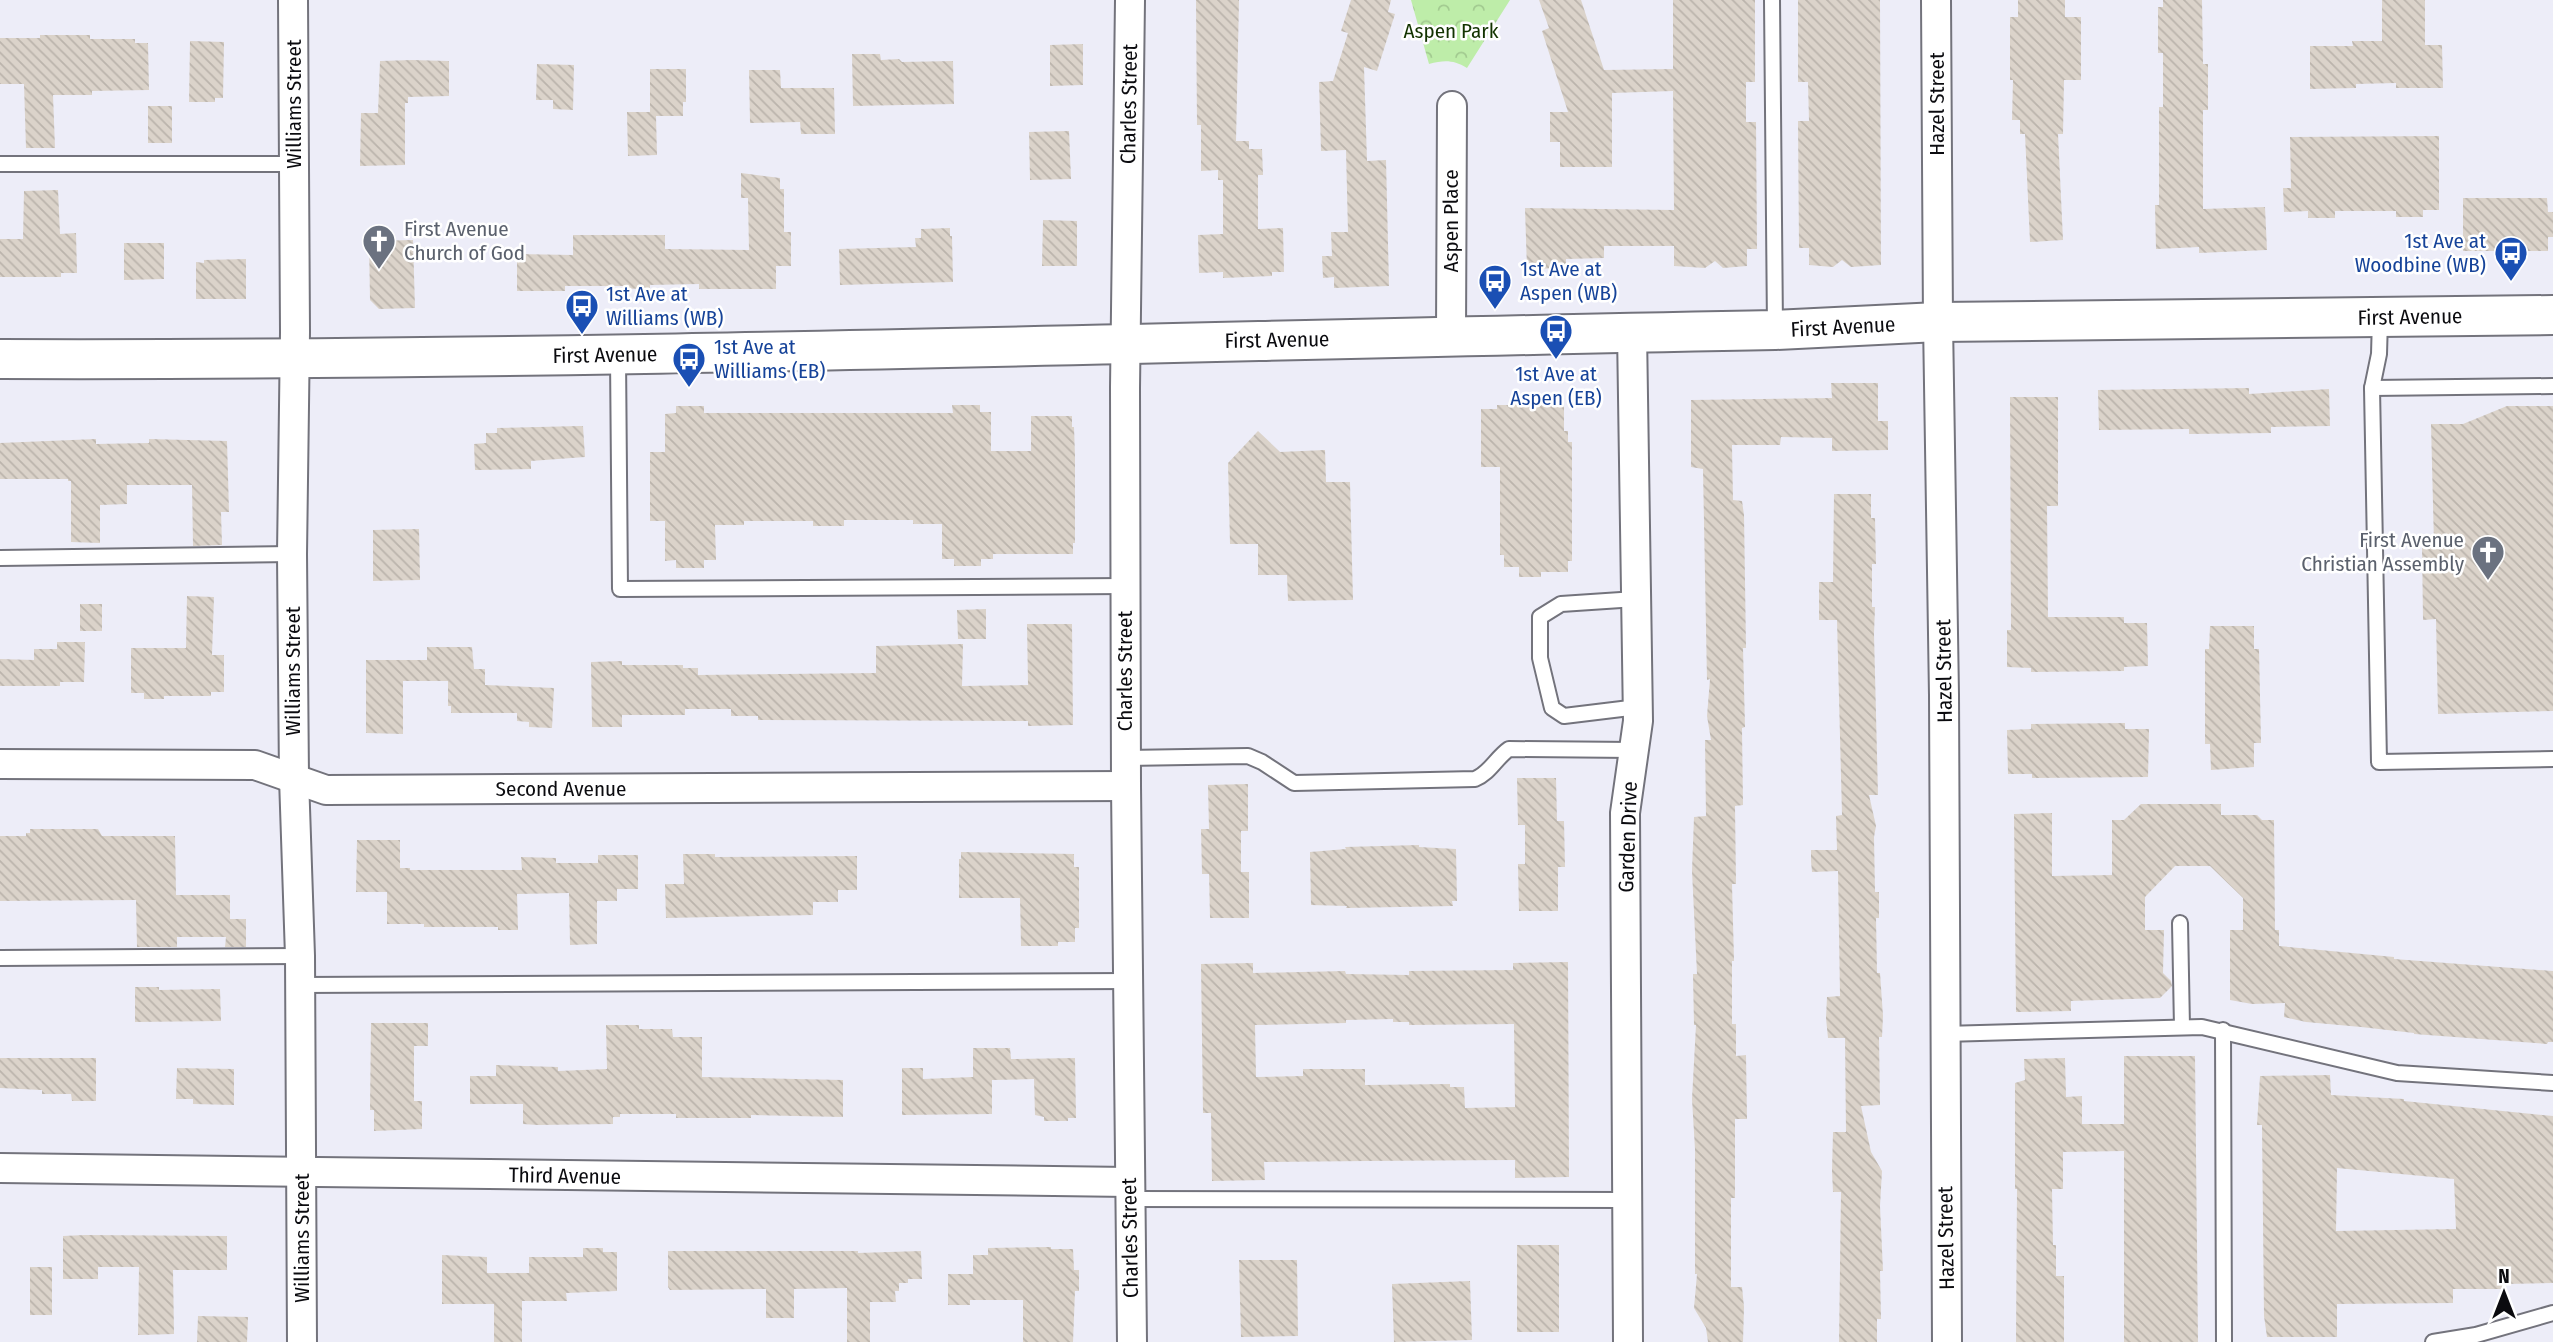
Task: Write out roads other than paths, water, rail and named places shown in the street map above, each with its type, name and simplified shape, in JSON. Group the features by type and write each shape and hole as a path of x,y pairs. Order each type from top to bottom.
{"street":[{"name":"Williams Street","path":"293,0 295,360 292,554 294,778 300,956 302,1342"},
{"name":"Charles Street","path":"1130,0 1125,586 1132,1342"},
{"name":"Hazel Street","path":"1936,0 1944,695 1947,1342"},
{"name":"Aspen Place","path":"1451,335 1452,106"},
{"name":"First Avenue","path":"0,359 295,360 618,355 1775,330 1938,322 2553,315"},
{"name":"Garden Drive","path":"1628,1342 1625,1200 1625,813 1638,707 1632,332"},
{"name":"Second Avenue","path":"0,764 255,765 326,790 1126,786"},
{"name":"Third Avenue","path":"0,1168 1129,1191"}],"lane":[{"path":"1772,0 1775,330"},
{"path":"0,164 294,164"},
{"path":"2380,318 2379,354 2372,388 2379,762 2553,759"},
{"path":"618,355 620,589 1125,586"},
{"path":"2372,388 2553,386"},
{"path":"0,558 292,554"},
{"path":"1636,599 1561,604 1540,617 1540,658 1552,708 1564,716 1638,707"},
{"path":"1126,758 1248,756 1294,783 1475,779 1484,776 1497,757 1509,749 1634,750"},
{"path":"2180,923 2182,1027"},
{"path":"0,958 300,956"},
{"path":"300,985 1129,981"},
{"path":"1944,1034 2202,1027 2397,1073 2553,1083"},
{"path":"2223,1030 2224,1342"},
{"path":"1129,1191 1625,1200"},
{"path":"2433,1342 2476,1335 2553,1314"}],"place":[{"name":"First Avenue Church of God","path":"379,271"},
{"name":"1st Ave at Woodbine (WB)","path":"2511,283"},
{"name":"1st Ave at Aspen (WB)","path":"1495,311"},
{"name":"1st Ave at Williams (WB)","path":"582,336"},
{"name":"1st Ave at Aspen (EB)","path":"1556,361"},
{"name":"1st Ave at Williams (EB)","path":"689,389"},
{"name":"First Avenue Christian Assembly","path":"2488,582"}],"park label":[{"name":"Aspen Park","path":"1451,31"}]}
